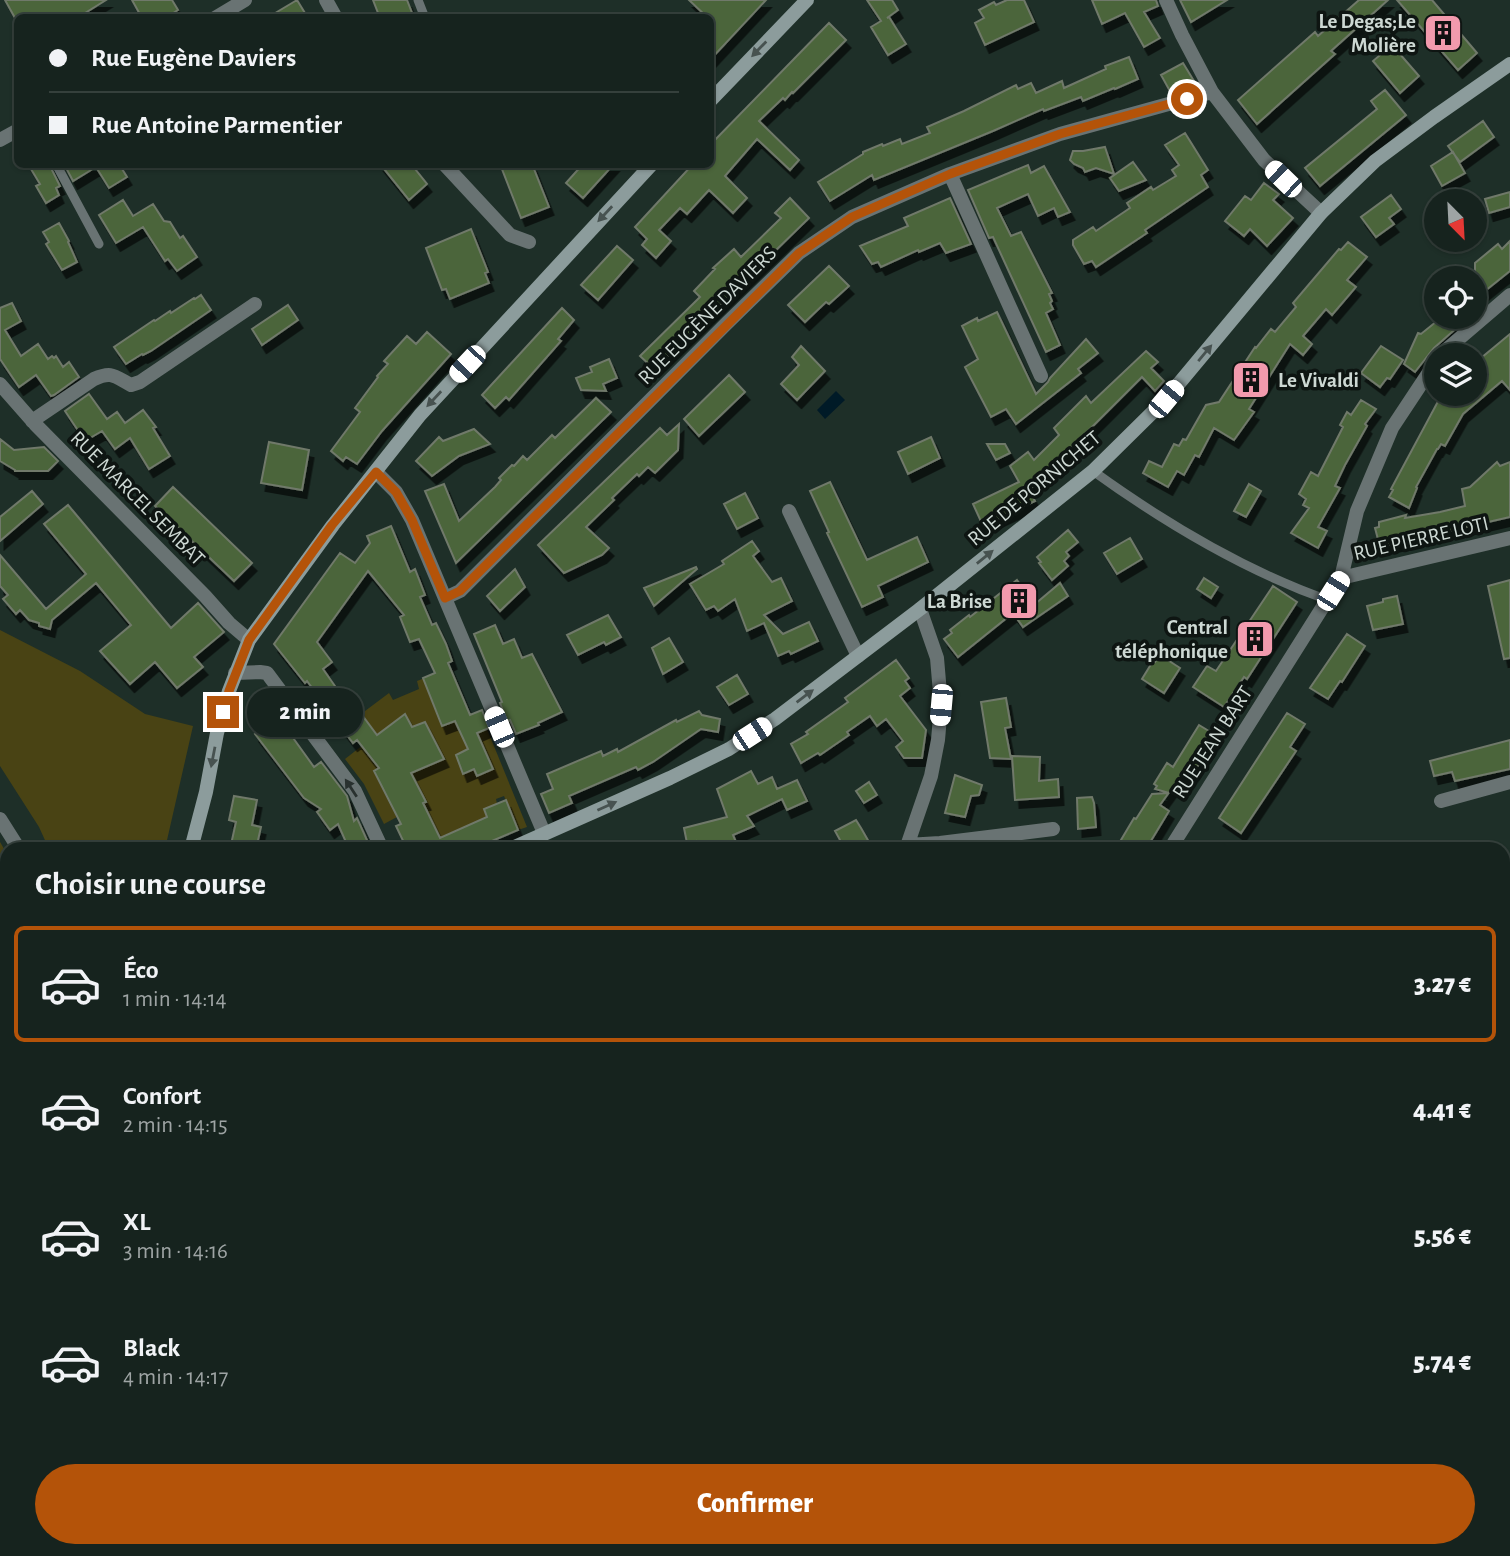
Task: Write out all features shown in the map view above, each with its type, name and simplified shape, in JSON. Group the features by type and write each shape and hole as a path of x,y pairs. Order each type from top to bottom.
{"main road":[{"path":"714,97 807,0"},
{"name":"RUE DE PORNICHET","path":"525,842 729,749 775,719 920,609 1093,471 1166,399 1321,213 1375,161 1510,64"},
{"path":"193,842 217,733 249,640 332,525 419,415 648,168"}],"street":[{"path":"222,14 245,0"},
{"path":"1166,0 1212,92 1264,160 1321,213"},
{"name":"RUE EUGÈNE DAVIERS","path":"445,598 460,591 799,253 852,217 950,174 1060,134 1212,92"},
{"path":"448,168 510,234 529,242"},
{"path":"950,174 1041,376"},
{"name":"RUE JEAN BART","path":"1454,343 1510,295"},
{"path":"32,421 105,374 131,384 140,382 255,304"},
{"name":"RUE JEAN BART","path":"1174,842 1341,578 1357,511 1392,428 1424,379"},
{"name":"RUE MARCEL SEMBAT","path":"0,384 32,421 229,623 249,640"},
{"path":"376,472 396,492 412,520 544,833"},
{"path":"789,511 858,656"},
{"name":"RUE PIERRE LOTI","path":"1341,578 1510,538"},
{"path":"908,842 931,776 941,705 937,657 920,609"},
{"path":"236,673 267,673 355,791 379,842"},
{"path":"1441,802 1510,782"},
{"path":"0,819 15,842"},
{"path":"948,842 1053,829"}],"lane":[{"path":"58,168 99,244"},
{"path":"1093,471 1175,527 1250,567 1328,600"}],"shaded area":[{"path":"0,630 80,671 145,714 193,726 167,842 46,842 0,766"},
{"path":"435,674 439,687 428,692 432,701 455,721 464,739 487,729 527,827 518,830 504,796 496,799 497,804 487,817 436,840 433,822 423,803 426,802 391,736 368,755 379,768 375,771 408,811 384,824 364,784 345,759 377,734 361,714 389,693 393,700 419,689 417,681","holes":["482,744 493,769 478,776 474,770 464,773"]}],"water":[{"path":"836,391 845,400 825,419 817,410"}],"building":[{"path":"5,0 106,0 83,14 14,14 14,16"},
{"path":"132,0 172,0 178,10 172,14 140,14"},
{"path":"297,0 306,14 274,14"},
{"path":"373,0 407,0 412,14 378,14"},
{"path":"689,0 766,0 714,56 714,14 704,14"},
{"path":"867,0 892,0 898,10 887,18 889,17 906,44 888,55 871,27 881,21"},
{"path":"1007,0 1024,0 1034,22 985,45 975,23 984,18 979,10 994,2 996,5"},
{"path":"1092,0 1156,0 1158,6 1144,12 1160,38 1144,47 1125,13 1102,24"},
{"path":"1180,0 1227,0 1191,22"},
{"path":"1359,0 1388,0 1331,51 1335,54 1257,124 1238,100 1315,32 1318,36"},
{"name":"Le Degas;Le Molière","path":"1397,0 1432,0 1477,53 1458,70"},
{"path":"829,23 846,40 793,93 785,100 783,98 759,121 799,160 790,170 757,139 725,176 747,198 733,213 709,190 687,214 680,208 659,230 671,241 656,258 642,245 647,239 635,227 689,168 714,168 714,141"},
{"path":"1392,45 1419,76 1400,93 1373,61"},
{"path":"1129,57 1138,79 1115,89 1083,101 1081,97 1044,111 1043,109 874,180 872,175 830,201 818,182 863,152 900,139 902,144 930,133 927,127 1016,85 1018,89 1031,83 1036,93 1062,81 1064,88 1106,69 1105,66"},
{"path":"1183,63 1194,81 1171,93 1161,75"},
{"path":"1385,90 1406,115 1320,186 1305,168 1377,109 1371,101"},
{"path":"1483,121 1494,137 1460,162 1448,146"},
{"path":"1185,133 1208,170 1201,175 1208,187 1096,267 1092,261 1084,264 1073,240 1093,227 1096,231 1130,208 1127,203 1151,187 1153,190 1176,176 1172,170 1179,165 1165,145"},
{"path":"1105,147 1114,174 1096,168 1085,172 1070,160 1073,151"},
{"path":"1453,152 1465,173 1442,186 1431,166"},
{"path":"1133,162 1146,180 1119,191 1110,178"},
{"path":"1028,165 1031,173 1044,166 1070,212 1058,217 1054,208 1038,216 1028,194 997,208 1011,236 1021,232 1052,293 1049,294 1053,309 1046,313 1060,345 1046,352 993,237 989,238 968,190"},
{"path":"30,168 51,168 60,186 56,188 59,195 46,203 36,186 40,184"},
{"path":"66,168 94,168 73,181"},
{"path":"97,168 121,168 127,177 109,188"},
{"path":"383,168 414,168 427,184 409,200"},
{"path":"502,168 534,168 549,207 521,218"},
{"path":"579,168 610,168 583,198 566,183"},
{"path":"1264,183 1279,194 1273,200 1293,218 1267,246 1250,229 1244,236 1225,221 1245,196 1251,200"},
{"path":"1510,192 1510,207 1489,213 1488,198"},
{"path":"1391,195 1401,209 1389,218 1394,224 1376,237 1361,217"},
{"path":"790,198 809,218 654,369 640,356 700,297 694,291 715,269 713,268 734,249 741,257 781,218 775,213"},
{"path":"950,198 971,244 946,253 940,243 881,267 878,262 872,264 860,246 908,226 904,218"},
{"path":"123,200 133,216 153,204 164,221 170,222 180,238 183,236 197,257 177,271 168,259 165,261 143,227 116,243 99,215"},
{"path":"59,223 77,262 62,270 46,244 49,242 43,232"},
{"path":"471,229 488,272 485,273 489,283 450,299 446,289 442,290 426,248"},
{"path":"1510,241 1510,271 1487,289 1487,266 1475,266 1475,263 1498,244 1502,249"},
{"path":"1348,242 1367,257 1347,280 1356,287 1332,315 1326,309 1303,336 1312,344 1303,355 1290,344 1249,409 1254,412 1234,440 1214,428 1199,457 1195,455 1184,475 1177,471 1168,487 1143,473 1149,461 1162,467 1174,444 1179,446 1183,439 1186,440 1206,405 1219,402 1255,347 1271,329 1275,332 1296,307 1293,303"},
{"path":"617,246 633,260 598,300 581,285"},
{"path":"829,266 849,286 829,304 826,302 805,322 788,305"},
{"path":"201,295 211,310 151,351 126,364 114,347 154,320"},
{"path":"12,303 21,321 5,330 21,356 38,344 48,359 56,356 63,367 69,362 79,377 54,395 51,396 36,375 19,387 0,359 0,308"},
{"path":"288,305 298,320 262,345 252,329"},
{"path":"562,308 574,320 558,339 561,341 509,400 506,397 495,408 482,395"},
{"path":"997,312 1036,394 1086,339 1098,353 1078,369 1081,373 1016,424 1006,409 991,417 965,367 978,359 962,326"},
{"path":"1427,329 1455,329 1440,343 1424,343 1424,361 1415,372 1404,364 1418,333 1421,334"},
{"path":"427,332 451,354 382,431 357,464 346,457 343,461 331,451 360,412 355,408 388,364 384,361 407,336 416,344"},
{"path":"1510,334 1510,390 1502,381 1487,394 1487,353"},
{"path":"801,346 825,371 797,400 781,384 799,365 792,357"},
{"path":"1381,346 1403,360 1390,379 1387,378 1380,387 1361,373"},
{"path":"1146,351 1158,362 1151,368 1164,381 1155,391 1142,377 1029,490 1035,501 983,526 973,504 1019,482 1010,466 1028,452 1034,460 1059,435 1054,428 1086,396 1091,403"},
{"path":"609,359 617,378 603,384 606,391 581,390 576,378 592,372 590,367"},
{"path":"729,375 745,392 699,436 684,419"},
{"path":"89,394 107,419 117,412 125,423 143,410 156,427 153,428 170,456 149,469 130,438 115,449 102,431 85,441 65,411"},
{"path":"596,398 611,412 456,563 425,491 444,484 459,521 495,487 501,480 499,478 512,465 523,456 527,460 552,435 555,438"},
{"path":"1361,400 1376,409 1365,424 1367,426 1335,486 1340,488 1318,527 1327,531 1318,548 1291,533 1309,508 1303,505 1306,499 1299,494 1311,472 1318,476 1343,427 1340,425 1347,412 1351,415"},
{"path":"1436,406 1472,406 1463,414 1445,446 1441,444 1437,449 1416,487 1409,508 1389,497 1393,490 1391,489"},
{"path":"679,424 678,450 655,473 648,467 639,476 637,474 586,527 609,548 602,555 564,573 538,545 660,428 667,435"},
{"path":"474,429 490,444 459,456 432,476 416,461 439,437 443,441"},
{"path":"931,437 940,458 908,474 898,452"},
{"path":"0,439 14,450 44,447 58,461 48,471 15,471 0,461"},
{"path":"269,442 309,450 302,490 261,483"},
{"path":"987,444 1005,444 1010,453 996,460"},
{"path":"1497,462 1500,466 1510,462 1510,517 1380,547 1375,528 1379,527 1379,522 1465,506 1462,489 1470,487"},
{"path":"830,482 867,560 917,537 928,562 878,586 883,597 862,607 810,491"},
{"path":"1249,484 1261,491 1246,517 1234,511"},
{"path":"173,487 252,563 234,581 155,506"},
{"path":"32,491 43,504 0,541 0,517"},
{"path":"745,493 758,518 737,529 724,504"},
{"path":"68,505 171,628 198,603 224,632 194,657 203,667 177,688 155,662 130,684 100,651 131,625 96,583 52,620 50,629 29,620 20,610 16,614 3,599 8,595 0,586 0,555 46,609 86,574 44,524"},
{"path":"391,526 410,572 415,569 425,595 420,597 432,625 436,623 446,644 452,661 448,663 470,715 482,710 489,728 477,733 493,769 477,776 474,769 463,774 456,755 468,749 455,721 442,726 423,678 435,673 419,639 410,642 400,617 404,615 368,571 317,642 332,662 323,669 342,696 327,708 274,644 340,553 355,563 370,543 367,536"},
{"path":"1068,530 1078,542 1066,552 1069,556 1064,561 1068,566 1052,580 1037,557"},
{"path":"1130,538 1142,559 1117,574 1104,553"},
{"path":"752,541 759,551 753,556 772,582 781,578 792,601 764,615 783,634 809,622 818,641 791,654 789,651 778,656 764,623 747,631 735,599 718,611 714,606 706,610 690,584 724,564 722,561"},
{"path":"696,567 697,569 654,606 644,588"},
{"path":"515,569 525,587 500,611 487,596"},
{"path":"1204,578 1218,587 1211,598 1197,589"},
{"path":"1017,580 1035,604 1060,583 1068,596 1023,627 1013,613 958,657 944,639 952,633 950,630"},
{"path":"1510,580 1510,658 1504,659 1488,586"},
{"name":"Central téléphonique","path":"1273,586 1297,602 1247,679 1244,677 1224,707 1193,687 1207,666 1216,671"},
{"path":"1397,596 1403,624 1373,630 1367,606"},
{"path":"608,615 621,637 578,655 567,635"},
{"path":"495,625 503,644 514,639 522,658 532,654 562,712 516,734 510,720 507,721 474,634"},
{"path":"1347,634 1365,646 1328,699 1310,688"},
{"path":"669,638 683,662 663,674 652,648"},
{"path":"1160,655 1180,668 1164,693 1142,679"},
{"path":"896,660 909,678 905,681 910,688 900,696 926,730 922,758 904,758 896,747 903,741 886,719 877,726 870,716 820,755 818,753 801,763 791,744 848,702 845,698"},
{"path":"737,675 748,694 729,705 717,687"},
{"path":"1006,698 1011,727 1005,728 1011,759 990,758 981,702"},
{"path":"699,711 702,715 720,719 718,732 701,729 653,762 569,796 572,803 549,813 541,794 553,789 547,774 601,751 603,756 617,749 618,752 676,720 677,722"},
{"path":"1287,713 1305,724 1290,747 1296,751 1241,833 1219,818"},
{"path":"405,714 412,727 425,722 444,759 411,773 440,838 487,817 484,809 506,800 518,830 490,842 404,842 396,826 401,824 374,771 379,768 357,740 353,743 343,730 362,715 377,735"},
{"path":"278,717 314,767 321,762 347,796 354,821 357,818 368,842 346,842 338,824 330,830 317,812 321,809 304,798 255,734"},
{"path":"1199,725 1217,736 1181,792 1173,787 1169,793 1155,789 1157,786 1154,784 1167,763 1173,767"},
{"path":"1510,740 1510,769 1455,781 1452,772 1434,776 1430,761"},
{"path":"1012,756 1040,757 1039,781 1058,779 1059,797 1015,800"},
{"path":"751,771 758,784 772,777 777,789 797,780 807,801 787,810 782,799 747,816 754,826 733,835 736,842 687,842 684,828 727,817 717,789"},
{"path":"955,775 982,785 979,795 971,796 965,817 945,813"},
{"path":"869,782 877,795 864,803 856,791"},
{"path":"1169,793 1160,805 1169,811 1150,842 1121,840 1134,818 1136,819 1152,794"},
{"path":"234,796 257,800 252,825 261,827 258,842 232,842 236,822 229,820"},
{"path":"1092,797 1096,827 1078,829 1077,798"},
{"path":"856,820 869,842 841,842 835,831"}],"place":[{"name":"Le Degas;Le Molière","path":"1443,33"},
{"name":"Le Vivaldi","path":"1251,380"},
{"name":"La Brise","path":"1019,601"},
{"name":"Central téléphonique","path":"1255,639"}],"route":[{"path":"223,712 249,640 332,525 376,472 396,492 412,520 445,598 460,591 799,253 852,217 950,174 1060,134 1187,99"}]}
